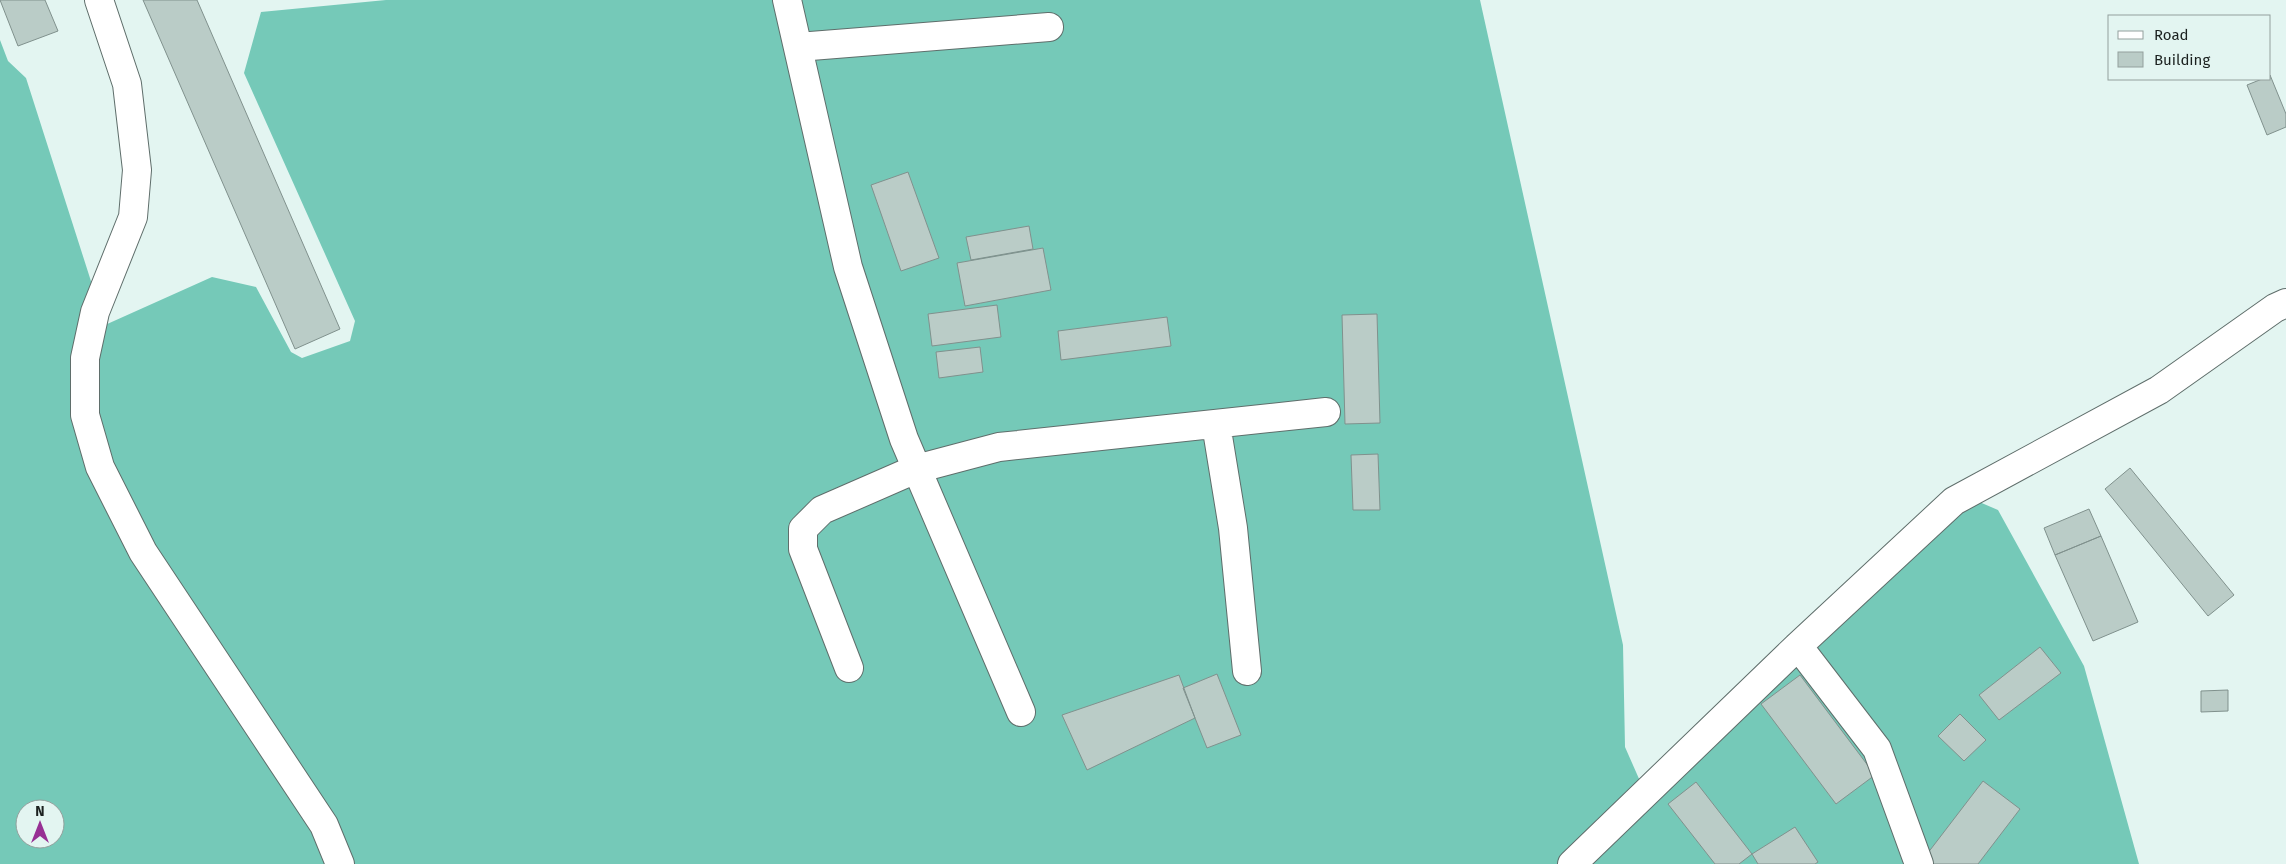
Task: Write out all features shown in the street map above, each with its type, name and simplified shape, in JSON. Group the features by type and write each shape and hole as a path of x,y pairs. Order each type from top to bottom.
{"street":[{"path":"99,0 127,84 137,170 133,217 95,312 85,358 85,415 100,466 144,552 324,825 340,864"},
{"path":"788,0 848,267 916,469 1021,712"},
{"path":"798,47 1049,27"},
{"path":"1572,864 1798,646 1954,501 2159,390 2282,311"},
{"path":"849,668 803,549 803,529 822,510 916,469 999,447 1326,412"},
{"path":"1216,424 1233,528 1247,671"},
{"path":"1798,646 1877,749 1919,864"}],"green space":[{"path":"386,0 1480,0 1623,645 1625,747 1651,806 1954,514 1977,501 1998,510 2084,666 2139,864 0,864 0,40 8,61 26,78 105,325 212,277 256,287 291,352 302,358 350,341 355,321 244,73 261,12"}],"building":[{"path":"0,0 45,0 58,31 18,46"},
{"path":"143,0 197,0 340,329 295,349"},
{"path":"2271,77 2286,114 2286,127 2267,135 2247,85 2260,80 2271,80"},
{"path":"908,172 939,258 901,271 871,185"},
{"path":"1029,226 1033,249 971,260 966,237"},
{"path":"1043,248 1051,290 965,306 957,263"},
{"path":"997,305 1001,337 932,346 928,314"},
{"path":"1377,314 1380,423 1345,424 1342,315"},
{"path":"1167,317 1171,346 1061,360 1058,331"},
{"path":"980,347 983,372 939,378 936,352"},
{"path":"1378,454 1380,510 1353,510 1351,455"},
{"path":"2130,468 2234,595 2208,616 2105,489"},
{"path":"2089,509 2101,536 2055,555 2044,528"},
{"path":"2101,536 2138,622 2093,641 2055,555"},
{"path":"2040,647 2061,673 1999,720 1979,695"},
{"path":"1217,674 1241,735 1207,748 1183,688"},
{"path":"1179,675 1195,718 1087,770 1062,715"},
{"path":"1800,675 1875,775 1836,804 1761,704"},
{"path":"2228,690 2228,711 2201,712 2201,691"},
{"path":"1960,714 1986,740 1964,761 1938,736"},
{"path":"1983,781 2020,809 1978,864 1932,864 1924,858"},
{"path":"1696,782 1752,854 1739,864 1715,864 1668,804"},
{"path":"1795,827 1818,862 1815,864 1758,864 1752,854"}]}
